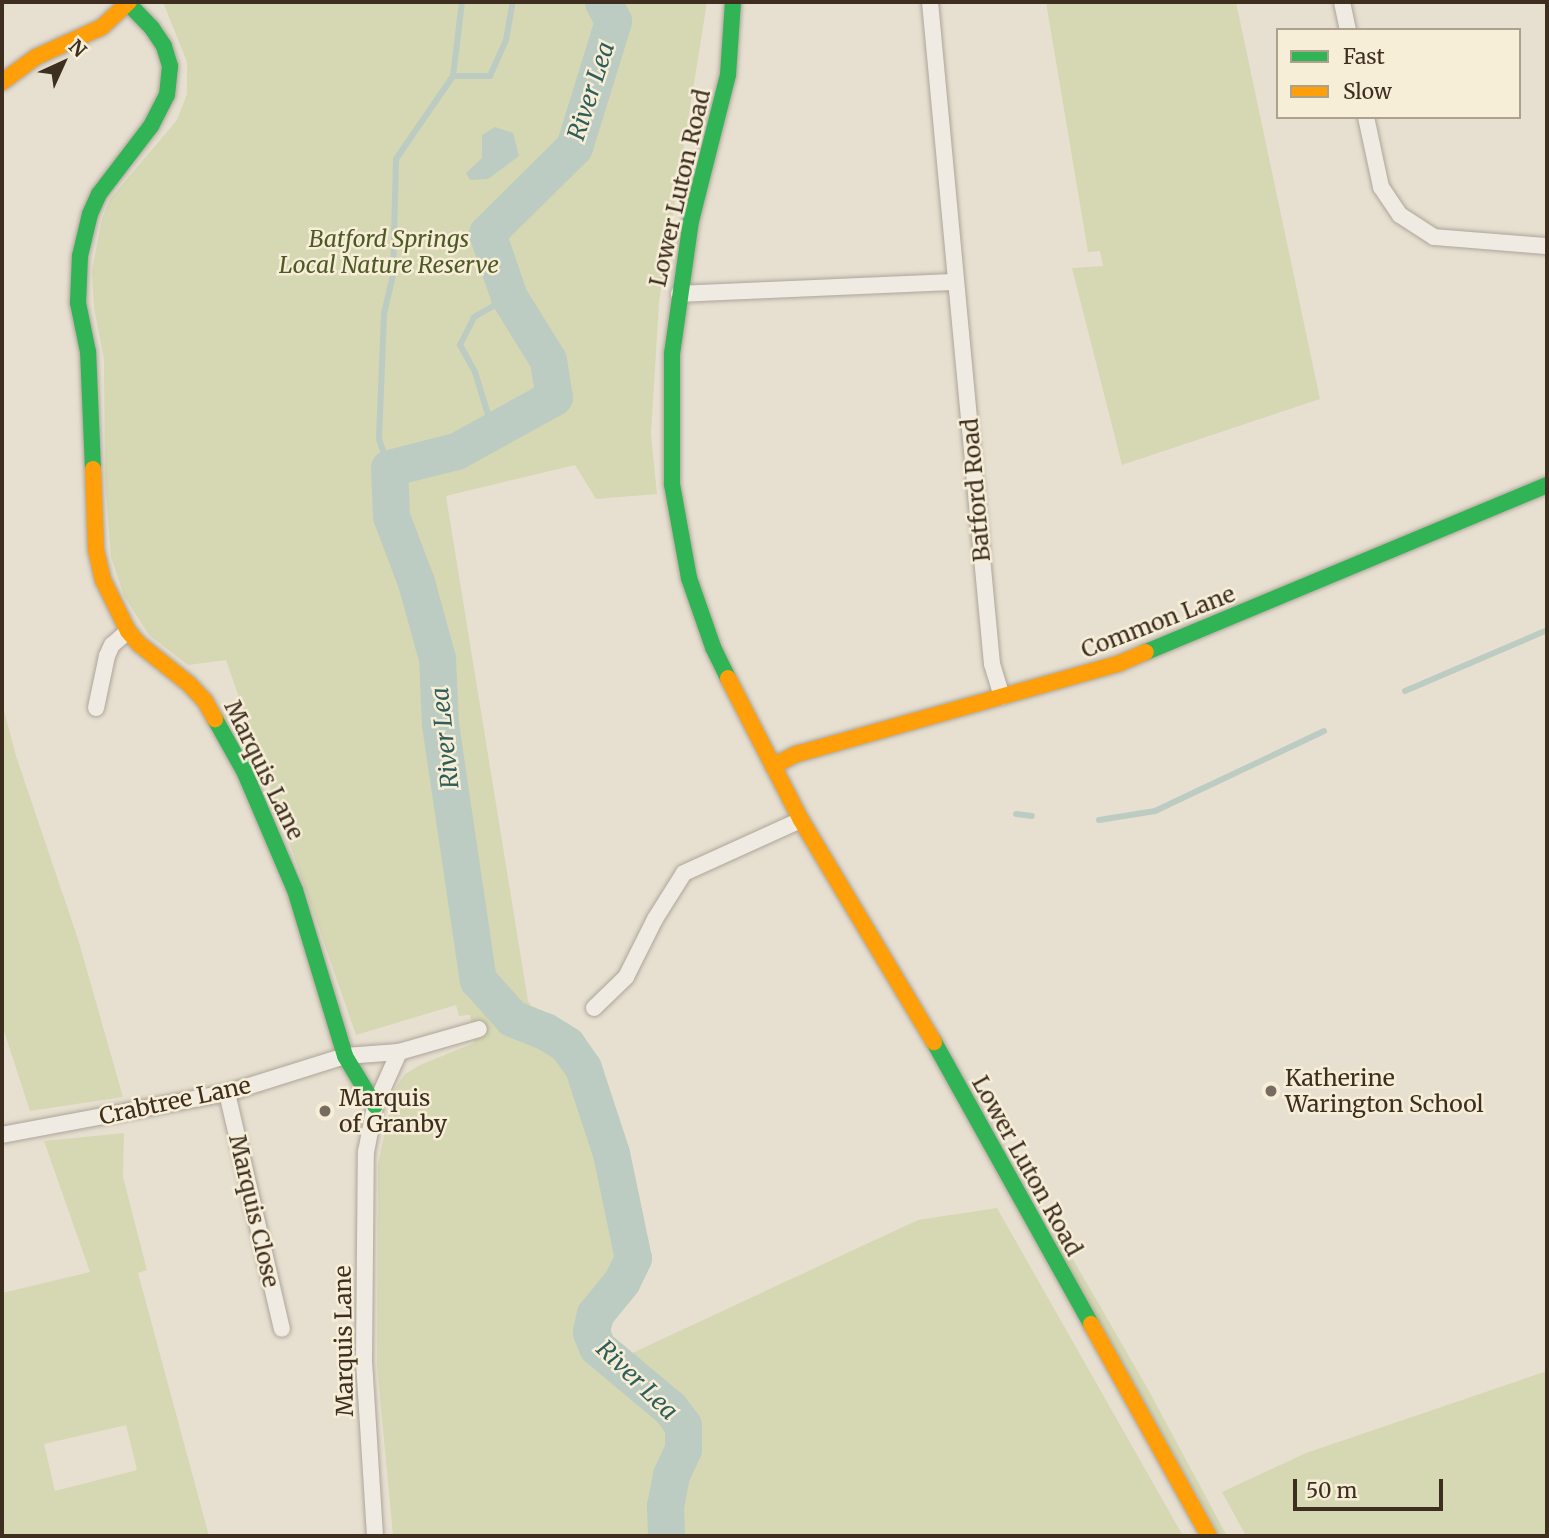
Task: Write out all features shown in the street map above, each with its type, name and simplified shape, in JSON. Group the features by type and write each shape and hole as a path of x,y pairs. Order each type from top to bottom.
{"street":[{"path":"2,82 36,57 102,27 129,2"},
{"name":"Marquis Lane","path":"129,2 152,27 164,46 170,66 167,95 151,126 99,194 90,214 78,282 78,303 89,352 96,550 103,580 128,631 139,645 189,684 205,701 245,773 295,890 345,1056 375,1106 366,1152 364,1362 375,1536"},
{"name":"Lower Luton Road","path":"733,2 728,75 691,221 672,354 669,437 679,533 690,578 713,647 753,733 801,820 911,1001 1209,1536"},
{"name":"Batford Road","path":"930,2 992,664 1002,697"},
{"path":"1342,2 1348,28"},
{"path":"1366,119 1381,187 1400,215 1434,237 1547,246"},
{"path":"679,294 956,282"},
{"name":"Common Lane","path":"773,766 797,754 1120,663 1547,485"},
{"path":"96,708 107,656 112,645 128,631"},
{"path":"594,1008 626,977 655,919 684,873 801,820"},
{"name":"Crabtree Lane","path":"2,1135 227,1093 345,1056 399,1052 479,1029"},
{"path":"375,1106 399,1052"},
{"name":"Marquis Close","path":"227,1093 282,1329"}],"green space":[{"name":"Batford Springs Local Nature Reserve","path":"163,2 707,2 659,302 651,434 657,494 596,499 575,465 446,496 528,1001 545,1031 567,1045 583,1068 611,1153 633,1258 622,1281 595,1314 591,1332 597,1347 615,1361 918,1220 997,1208 1183,1536 393,1536 377,1365 378,1164 394,1090 405,1074 420,1065 474,1043 470,1015 459,1016 456,1005 356,1035 226,660 188,665 149,635 124,596 111,557 105,483 104,359 94,308 92,270 102,219 110,199 177,120 187,94 187,62"},
{"path":"1046,2 1236,2 1320,399 1122,465 1072,268 1103,266 1100,251 1088,252"},
{"path":"2,703 16,756 78,939 123,1097 30,1111 3,1028"},
{"path":"124,1133 123,1177 147,1270 138,1273 209,1536 2,1536 2,1293 90,1272 44,1141","holes":["126,1425 137,1470 55,1491 44,1444"]},
{"path":"1055,1228 1149,1391 1227,1536 1220,1536 1055,1244"},
{"path":"1547,1371 1547,1536 1246,1536 1222,1492 1306,1453"}],"shaded area":[{"path":"495,127 513,133 519,156 488,179 470,180 466,173 482,158 482,135"}],"waterway":[{"path":"389,468 379,439 384,314 393,275 396,159 453,76 462,2"},
{"path":"453,76 490,76 506,40 513,2"},
{"name":"River Lea","path":"603,2 613,21 574,147 487,233 509,297 548,360 554,397 456,451 389,468 391,516 416,582 437,658 440,724 478,980 512,1018 545,1031 567,1045 583,1068 611,1153 633,1258 622,1281 595,1314 591,1332 597,1347 670,1408 683,1425 683,1449 671,1475 665,1506 666,1536"},
{"path":"493,431 475,372 460,345 474,317 509,297"},
{"path":"1405,691 1547,630"},
{"path":"1099,820 1155,811 1324,731"},
{"path":"1016,814 1032,816"}],"traffic: fast":[{"path":"728,678 713,647 689,578 672,484 672,354 691,221 728,75 733,2"},
{"path":"93,469 88,352 78,303 80,256 90,214 99,194 151,126 167,95 170,66 164,46 152,28 128,3"},
{"path":"1146,652 1547,485"},
{"path":"215,719 245,773 295,890 345,1056 375,1106"},
{"path":"934,1042 1091,1324"}],"traffic: slow":[{"path":"2,82 36,57 102,27 129,2"},
{"path":"93,469 96,550 103,580 128,631 139,644 189,684 205,701 215,719"},
{"path":"773,766 797,754 1120,663 1146,652"},
{"path":"728,678 801,820 934,1042"},
{"path":"1091,1324 1209,1536"}],"place":[{"name":"Katherine Warington School","path":"1271,1091"},
{"name":"Marquis of Granby","path":"325,1111"}]}
